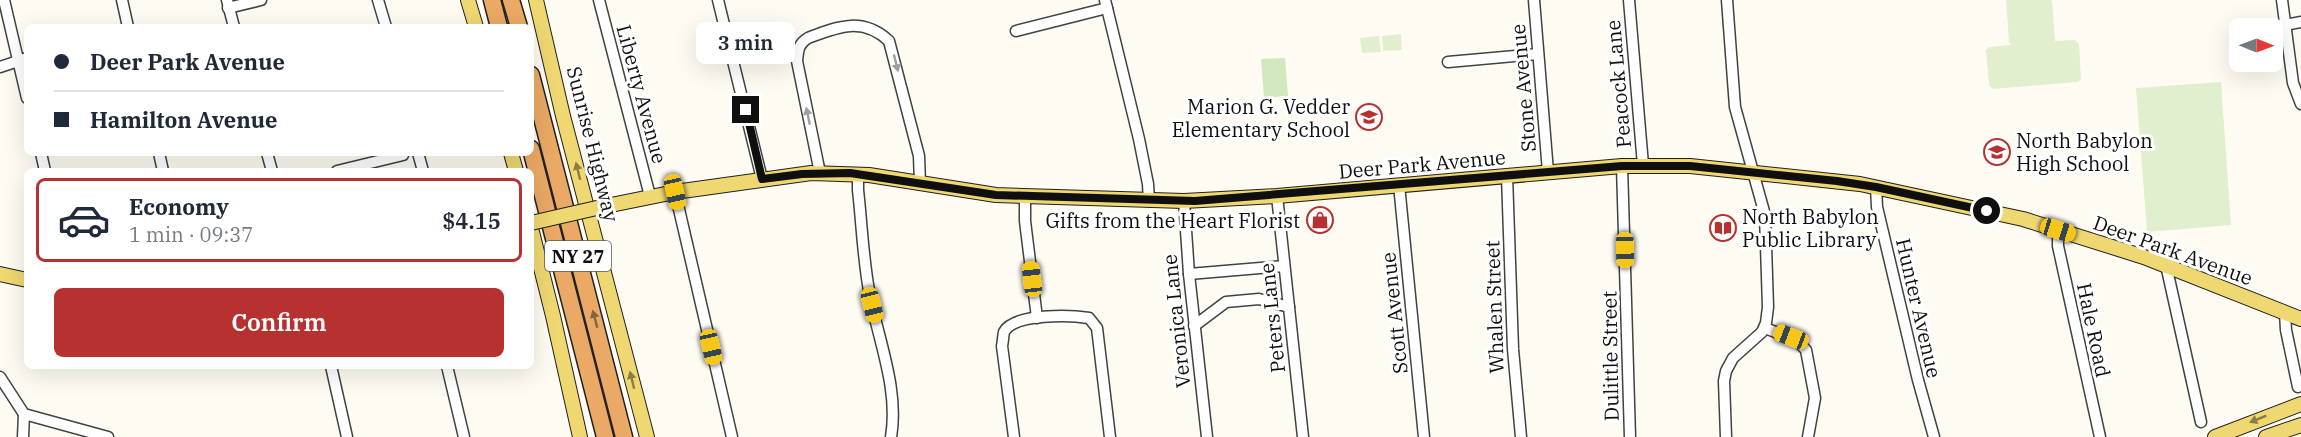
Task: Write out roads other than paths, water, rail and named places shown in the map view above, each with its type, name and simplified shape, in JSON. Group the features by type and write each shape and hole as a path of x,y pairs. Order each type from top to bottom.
{"highway":[{"path":"492,0 498,24"},
{"path":"512,0 518,24"},
{"name":"NY 27","path":"534,87 624,437"},
{"name":"NY 27","path":"533,156 605,437"}],"main road":[{"path":"468,0 475,24"},
{"name":"Sunrise Highway","path":"536,0 566,128 647,437"},
{"name":"Deer Park Avenue","path":"534,223 650,196 762,179 820,173 858,174 987,194 1184,201 1277,196 1622,166 1683,166 1755,172 1876,187 2009,216 2166,266 2301,319"},
{"path":"534,240 580,437"},
{"path":"0,274 24,279"},
{"path":"2215,437 2301,404"},
{"path":"2266,437 2301,424"}],"street":[{"path":"4,0 22,60 24,75"},
{"path":"122,0 127,24"},
{"path":"233,24 227,4 261,0"},
{"path":"378,0 385,24"},
{"name":"Liberty Avenue","path":"599,0 650,196"},
{"path":"718,0 762,179"},
{"name":"Stone Avenue","path":"1534,0 1548,172"},
{"name":"Peacock Lane","path":"1629,0 1643,165"},
{"path":"1726,0 1736,107 1764,207 1768,307 1765,328 1759,337 1737,354 1728,366 1724,381 1726,437"},
{"path":"2282,0 2294,83 2301,104"},
{"path":"1016,31 1106,4 1139,139 1149,201"},
{"path":"2285,25 2301,22"},
{"path":"820,173 797,61 798,47 807,38 849,24 883,35 889,40 919,156 920,183"},
{"path":"1448,62 1539,54"},
{"path":"0,67 22,60"},
{"path":"349,168 399,156"},
{"name":"Dulittle Street","path":"1622,166 1630,437"},
{"path":"858,174 868,282 889,378 893,425 891,437"},
{"name":"Whalen Street","path":"1507,176 1514,361 1521,437"},
{"name":"Scott Avenue","path":"1399,186 1424,437"},
{"name":"Hunter Avenue","path":"1876,187 1880,218 1917,380 1934,437"},
{"path":"675,192 732,437"},
{"path":"1025,196 1025,221 1037,318"},
{"name":"Peters Lane","path":"1277,196 1303,437"},
{"name":"Veronica Lane","path":"1184,201 1194,326 1207,437"},
{"name":"Hale Road","path":"2058,230 2058,246 2100,437"},
{"path":"1189,274 1284,266"},
{"path":"2166,266 2200,422"},
{"path":"1194,326 1226,302 1259,299 1289,307"},
{"path":"2285,312 2285,327 2298,387"},
{"path":"1014,437 1002,346 1004,333 1012,324 1037,318 1077,316 1089,318 1097,327 1110,437"},
{"path":"1765,328 1796,340 1806,350 1815,398 1808,437"},
{"path":"333,369 347,437"},
{"path":"448,369 464,437"},
{"path":"0,377 24,414 23,437"},
{"path":"24,414 108,437"}],"place":[{"name":"Marion G. Vedder Elementary School","path":"1369,117"},
{"name":"North Babylon High School","path":"1997,152"},
{"name":"Gifts from the Heart Florist","path":"1320,220"},
{"name":"North Babylon Public Library","path":"1723,228"}]}
